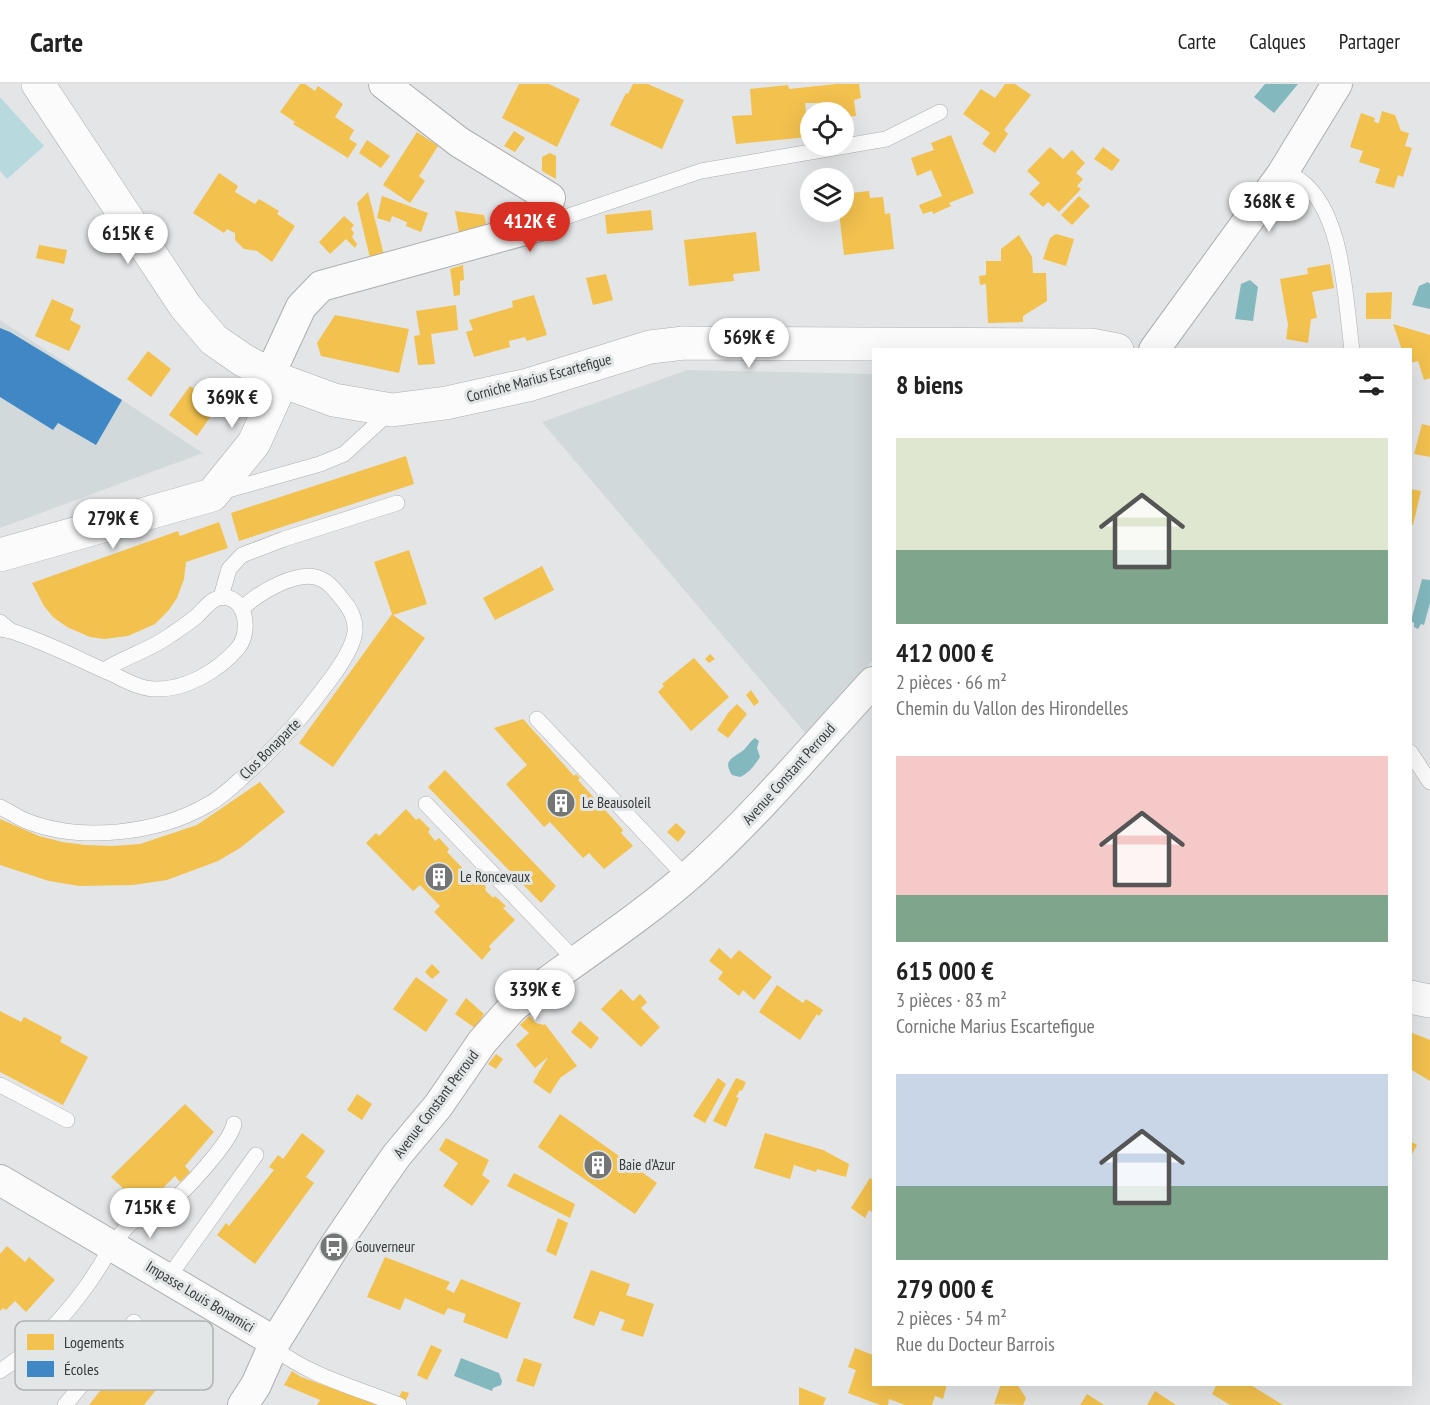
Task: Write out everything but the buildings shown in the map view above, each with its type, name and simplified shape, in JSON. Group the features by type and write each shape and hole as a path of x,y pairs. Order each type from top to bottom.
{"main road":[{"name":"Corniche Marius Escartefigue","path":"38,84 185,306 214,340 243,360 276,378 334,400 392,410 446,403 505,390 650,347 684,343 1091,345 1107,348"},
{"path":"0,555 212,495 254,443 276,378"},
{"path":"1412,997 1430,1001"}],"street":[{"path":"276,378 301,306 321,286 539,226 550,198 459,142 384,84"},
{"path":"1155,348 1282,174 1337,84"},
{"name":"Avenue Constant Perroud","path":"243,1405 256,1385 274,1345 378,1182 397,1155 438,1106 482,1042 513,1007 650,906 733,835 872,683"},
{"name":"Impasse Louis Bonamici","path":"0,1180 168,1278 274,1345"}],"lane":[{"path":"539,226 701,171 886,139 940,112"},
{"path":"1282,174 1299,180 1324,207 1338,245 1352,348"},
{"path":"212,495 320,464 344,454 392,410"},
{"path":"221,597 229,569 243,555 284,539 397,503"},
{"name":"Clos Bonaparte","path":"0,807 24,820 53,828 88,832 127,831 145,829 179,819 211,804 223,795 269,753 305,713 352,644 355,625 347,605 327,583 317,577 301,578 255,595 242,609"},
{"path":"4,627 39,640 104,670 139,686 153,690 178,687 193,681 220,664 244,639 242,609 230,598 221,597 213,600 189,622 159,643 104,670"},
{"path":"537,720 686,877"},
{"path":"1412,756 1430,782"},
{"path":"426,804 576,961"},
{"path":"0,1085 67,1120"},
{"path":"58,1321 88,1285 131,1223 147,1211 167,1204 179,1195 222,1147 231,1135 234,1124"},
{"path":"168,1278 256,1155"},
{"path":"274,1345 286,1359 303,1368 399,1405"},
{"path":"0,1371 15,1360"},
{"path":"65,1405 77,1390"}],"shaded area":[{"path":"1265,84 1298,84 1274,113 1254,97"},
{"path":"0,97 44,146 7,179 0,171"},
{"path":"1250,280 1258,287 1253,321 1235,319 1241,284"},
{"path":"1428,282 1430,284 1430,309 1412,305 1419,286"},
{"path":"0,320 203,453 0,528"},
{"path":"687,370 872,374 872,661 806,734 542,422"},
{"path":"1422,579 1430,580 1430,603 1424,625 1421,624 1418,629 1414,627 1412,617"},
{"path":"755,738 759,741 757,748 760,757 752,768 740,777 732,775 728,766 729,761"},
{"path":"461,1358 499,1373 501,1385 493,1388 492,1391 454,1376"}],"place":[{"name":"Le Beausoleil","path":"561,803"},
{"name":"Le Roncevaux","path":"439,877"},
{"name":"Baie d’Azur","path":"598,1165"},
{"name":"Gouverneur","path":"334,1247"}]}
